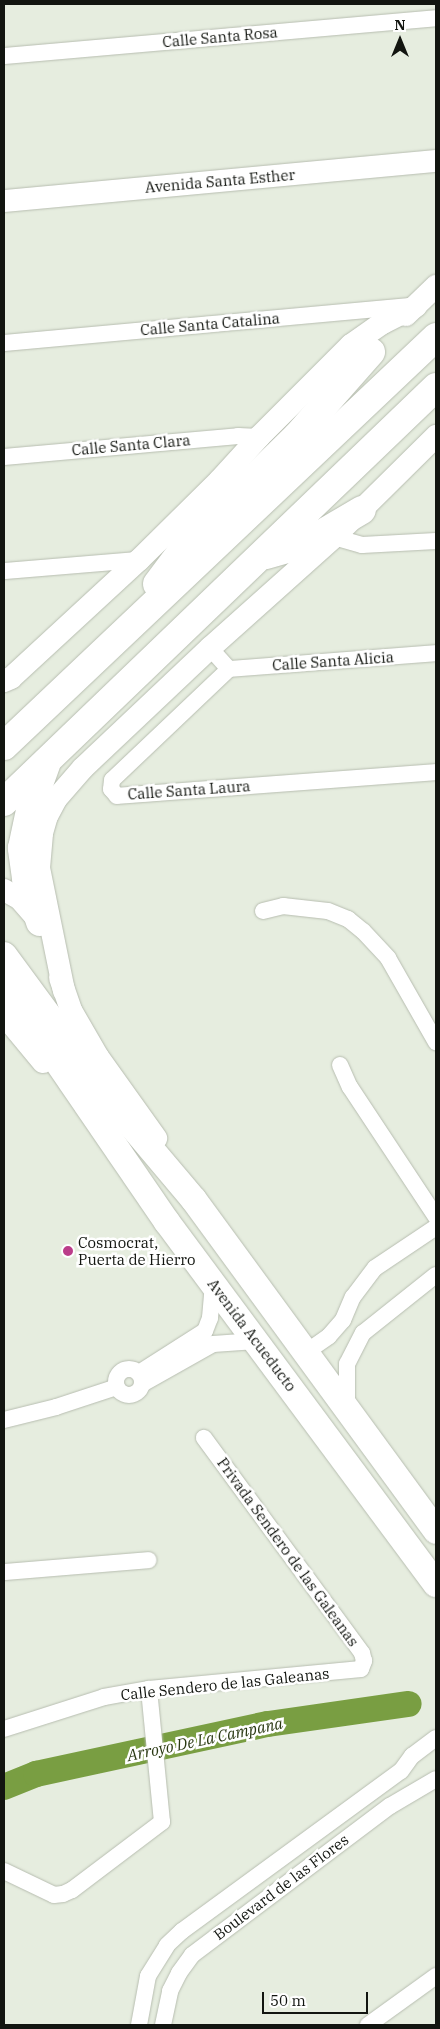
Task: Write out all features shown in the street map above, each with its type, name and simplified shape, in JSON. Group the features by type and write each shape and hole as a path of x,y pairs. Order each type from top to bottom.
{"highway":[{"path":"4,746 436,337"},
{"path":"125,631 170,563 297,436 370,352"},
{"path":"4,802 436,387"},
{"path":"262,556 304,544 362,510"},
{"path":"40,922 26,878 22,848 30,809 48,760"}],"main road":[{"name":"Avenida Santa Esther","path":"4,201 436,161"},
{"path":"370,352 436,286"},
{"path":"10,677 139,560 220,480 259,437 351,344 383,322 416,306"},
{"path":"64,990 39,868 39,850 47,816 56,799 83,768 210,648 334,537 436,436"},
{"path":"4,890 20,899 40,922 72,1012 98,1057 176,1166 194,1200"},
{"path":"4,955 119,1111 194,1200 436,1531"},
{"name":"Avenida Acueducto","path":"4,984 167,1222 436,1584"},
{"path":"4,1015 30,1044 96,1128 109,1136"},
{"path":"4,1023 30,1044"}],"street":[{"name":"Calle Santa Rosa","path":"4,56 436,18"},
{"name":"Calle Santa Catalina","path":"4,343 416,306"},
{"name":"Calle Santa Clara","path":"4,457 238,436 259,437"},
{"path":"334,537 362,545 436,541"},
{"path":"4,571 139,560"},
{"path":"210,648 229,669"},
{"name":"Calle Santa Alicia","path":"229,669 436,653"},
{"name":"Calle Santa Laura","path":"229,669 112,780 111,789 117,796 436,772"},
{"path":"263,911 283,906 328,912 348,919 363,931 388,958 436,1042"},
{"path":"340,1065 350,1087 436,1217"},
{"path":"305,1352 329,1336 343,1320 352,1297 375,1268 436,1227"},
{"path":"347,1409 346,1364 363,1333 436,1275"},
{"path":"209,1337 213,1283"},
{"path":"4,1420 56,1407 116,1387 116,1377 122,1370 132,1368 141,1378 209,1337 256,1341"},
{"name":"Privada Sendero de las Galeanas","path":"204,1438 362,1653 364,1661 361,1669"},
{"path":"4,1572 149,1560"},
{"name":"Calle Sendero de las Galeanas","path":"4,1729 104,1697 149,1689 361,1669"},
{"path":"4,1871 54,1895 63,1894 72,1890 162,1822 149,1689"},
{"name":"Boulevard de las Flores","path":"401,1771 412,1756 436,1738"},
{"name":"Boulevard de las Flores","path":"138,2025 148,1976 167,1946 182,1931 401,1771 418,1764 436,1750"},
{"name":"Boulevard de las Flores","path":"163,2025 170,1991 179,1973 192,1955 390,1806 436,1779"},
{"path":"323,1828 336,1846"},
{"path":"368,2025 436,1976"}],"waterway":[{"name":"Arroyo De La Campana","path":"4,1787 36,1774 268,1724 409,1704"}],"place":[{"name":"Cosmocrat, Puerta de Hierro","path":"68,1251"}]}
